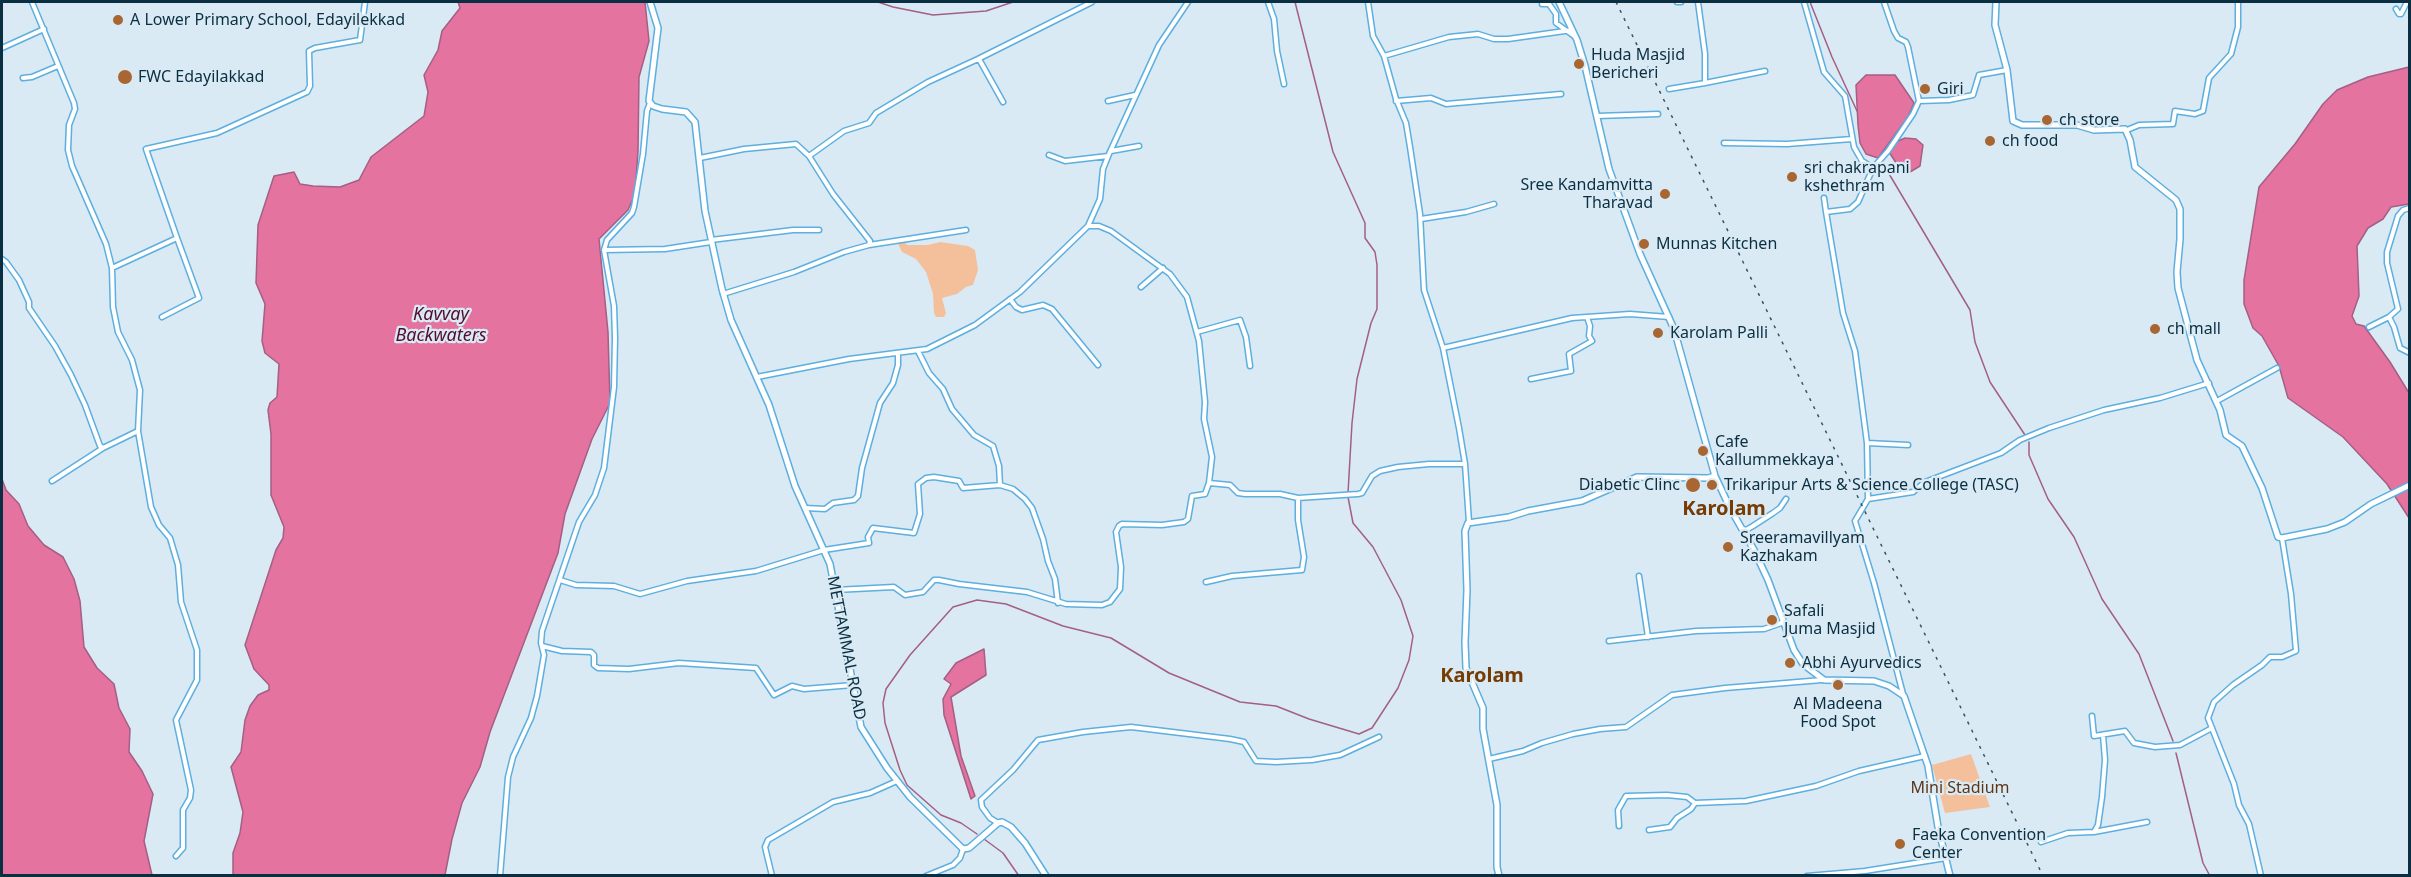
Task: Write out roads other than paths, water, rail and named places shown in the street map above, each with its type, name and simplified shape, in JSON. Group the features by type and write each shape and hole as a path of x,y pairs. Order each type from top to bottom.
{"main road":[{"path":"650,2 658,28 650,103"},
{"path":"1559,2 1585,66 1609,169 1640,254 1669,317 1715,476 1768,580 1794,650 1803,664 1824,680 1874,681 1889,686 1904,696 1925,756 1950,876"},
{"path":"1996,2 1995,25 2007,70 2010,111 2013,121 2016,124 2127,130 2135,167 2171,194 2180,209 2178,288 2197,360 2217,401 2226,435 2242,446 2262,488 2278,537 2327,529 2345,522 2372,504 2409,485"},
{"name":"METTAMMAL ROAD","path":"650,103 653,106 684,111 691,115 695,122 711,241 723,294 731,320 769,405 795,486 830,564 861,727 910,797 963,849"},
{"path":"1499,876 1497,805 1488,759 1483,708 1466,668 1465,531 1469,522 1509,517 1582,501 1637,477 1708,478 1715,476"},
{"path":"963,849 969,848 1002,822 1011,827 1025,843 1046,876"}],"street":[{"path":"32,2 75,106 69,125 69,158 106,244 112,268 113,307 117,325 121,341 132,360 140,390 138,431 151,507 159,525 170,538 178,565 181,602 197,650 197,680 176,720 191,790 190,798 182,814 183,848 176,856"},
{"path":"162,317 199,298 146,149 217,133 307,92 310,86 309,51 360,40 365,2"},
{"path":"809,156 844,130 870,123 876,113 919,87 1092,2"},
{"path":"757,377 849,359 927,349 975,325 1010,299 1088,226 1100,199 1103,169 1109,154 1159,45 1188,2"},
{"path":"1268,2 1274,19 1277,51 1284,84"},
{"path":"1368,2 1373,36 1384,56 1396,101 1406,123 1421,219 1424,290 1443,348 1465,464 1469,522"},
{"path":"1698,2 1705,54 1705,83"},
{"path":"1804,2 1824,72 1845,96 1854,147 1862,160 1873,168"},
{"path":"1826,212 1850,209 1858,202 1873,168 1913,114 1919,102 1908,47 1894,31 1884,2"},
{"path":"2127,130 2139,125 2173,124 2175,111 2195,114 2203,111 2209,78 2231,54 2238,27 2238,2"},
{"path":"2396,9 2399,14 2402,14 2407,2"},
{"path":"1542,4 1549,4 1556,14 1556,23 1569,30"},
{"path":"2,48 44,29"},
{"path":"1384,56 1449,37 1478,34 1494,39 1508,39 1569,30"},
{"path":"979,59 1003,102"},
{"path":"23,78 32,77 58,66"},
{"path":"1919,102 1949,100 1973,95 1979,75 2007,70"},
{"path":"1669,89 1765,71"},
{"path":"1396,101 1431,99 1446,104 1561,94"},
{"path":"1107,101 1136,95"},
{"path":"500,876 508,777 513,757 531,718 537,696 544,655 542,631 579,522 595,495 604,468 612,418 615,322 604,250 607,240 632,213 634,207 650,103"},
{"path":"1597,116 1658,114"},
{"path":"1724,144 1787,144 1852,139"},
{"path":"700,158 744,149 796,144 809,156 833,194 870,241 869,245"},
{"path":"1049,155 1065,161 1109,154 1139,146"},
{"path":"1824,198 1844,313 1855,351 1868,443 1868,499 1855,521 1904,696"},
{"path":"1421,219 1467,212 1494,204"},
{"path":"2369,327 2389,317 2398,309 2392,290 2387,252 2398,216 2403,210 2409,208"},
{"path":"834,590 894,587 905,595 923,592 934,580 939,580 1014,590 1058,603 1084,606 1110,602 1119,589 1120,567 1116,531 1119,525 1162,525 1184,522 1188,519 1192,496 1205,494 1209,483 1212,457 1204,419 1205,402 1197,332 1187,297 1163,268 1105,227 1088,226"},
{"path":"604,250 665,249 793,230 819,230"},
{"path":"723,294 795,272 844,252 869,245 966,230"},
{"path":"112,268 177,238"},
{"path":"2,260 19,280 29,302 29,308 55,346 71,375 98,442 103,448"},
{"path":"1141,287 1163,268"},
{"path":"1010,299 1016,307 1022,310 1048,306 1059,316 1098,365"},
{"path":"1443,348 1572,318 1630,314 1669,317"},
{"path":"1531,379 1571,372 1569,354 1592,341 1589,336 1590,326 1587,317"},
{"path":"2389,317 2400,348 2409,354"},
{"path":"1197,332 1239,320 1246,337 1250,366"},
{"path":"918,351 928,373 943,389 952,409 974,435 993,446 999,466 1000,485"},
{"path":"805,508 825,509 833,503 854,500 858,496 862,468 880,403 892,383 898,365 898,354"},
{"path":"2217,401 2277,368"},
{"path":"1868,499 1913,492 1926,482 2001,453 2020,440 2049,428 2104,410 2160,398 2209,383"},
{"path":"52,481 103,448 138,431"},
{"path":"1868,443 1908,445"},
{"path":"1209,483 1230,485 1238,493 1280,494 1298,498 1362,493 1372,476 1398,466 1465,464"},
{"path":"560,580 576,585 614,586 640,594 687,581 756,571 824,550 869,543 868,537 873,528 914,533 920,514 918,484 926,478 934,477 959,481 963,488 1000,485 1013,489 1025,499 1032,508 1055,579 1058,603"},
{"path":"1206,582 1232,576 1302,570 1304,557 1298,520 1298,498"},
{"path":"1742,528 1746,530 1758,524 1780,508 1786,499"},
{"path":"2261,876 2249,824 2239,805 2234,784 2208,718 2214,702 2224,692 2270,657 2282,657 2296,651 2292,594 2282,538"},
{"path":"1639,576 1648,637"},
{"path":"1609,641 1696,631 1764,629 1784,622"},
{"path":"542,645 562,651 591,652 594,655 594,665 598,668 629,669 679,663 756,668 774,695 792,686 804,689 853,685"},
{"path":"1488,759 1523,752 1542,743 1573,734 1626,727 1672,695 1725,687 1824,680"},
{"path":"2092,716 2094,736 2125,731 2134,743 2180,745 2211,728"},
{"path":"998,823 986,813 981,800 1013,770 1038,740 1131,727 1237,740 1244,742 1256,761 1276,762 1340,756 1379,738"},
{"path":"2094,832 2098,825 2102,797 2105,760 2103,735"},
{"path":"1619,826 1618,810 1626,796 1687,797 1695,803 1761,798 1823,783 1859,771 1925,756"},
{"path":"772,876 770,856 765,847 768,840 833,802 870,793 897,781"},
{"path":"1649,830 1670,827 1695,803"},
{"path":"2041,842 2068,834 2094,832 2147,822"},
{"path":"926,876 953,865 960,858 963,849"},
{"path":"1807,876 1874,870 1947,858"}],"water":[{"name":"Kavvay Backwaters","path":"458,2 645,2 649,41 639,77 635,194 628,210 599,239 608,332 610,403 592,439 565,514 558,553 490,732 480,767 462,803 445,875 233,875 233,853 240,833 243,812 231,767 241,752 245,720 250,706 258,695 269,690 269,685 254,669 245,645 276,550 283,538 284,527 271,495 271,434 268,410 270,403 277,397 279,364 265,353 262,341 265,304 256,283 258,225 274,176 294,172 300,184 313,186 340,187 359,180 371,157 424,116 428,92 424,75 438,50 442,31 460,8"},
{"path":"2409,67 2409,204 2391,207 2383,219 2368,228 2357,246 2359,296 2352,316 2356,324 2364,326 2409,393 2409,518 2387,484 2343,437 2288,398 2279,366 2262,336 2253,328 2244,304 2244,280 2259,187 2295,144 2323,104 2337,90 2368,77"},
{"path":"1866,75 1895,75 1914,103 1908,117 1878,158 1866,154 1860,143 1856,85"},
{"path":"1905,138 1916,139 1923,145 1920,166 1910,172 1900,169 1889,152 1896,142"},
{"path":"2,479 6,490 19,504 28,526 44,545 63,557 74,579 80,601 84,647 97,668 114,684 119,708 130,729 129,752 142,771 153,794 144,841 152,875 2,875"},
{"path":"984,649 986,675 951,697 961,756 975,796 971,799 944,715 943,699 951,684 944,679 956,663"}],"waterway":[{"path":"878,2 933,15 986,11 1013,2"},
{"path":"1295,2 1333,152 1365,223 1365,238 1375,252 1377,265 1377,309 1371,323 1357,379 1348,493"},
{"path":"1810,2 1857,111"},
{"path":"1882,162 1970,310 1975,342 1990,382 2025,435"},
{"path":"2029,442 2029,455 2048,499 2074,537 2102,599 2139,654 2173,741"},
{"path":"977,834 961,823 941,815 907,785 885,723 883,703 886,689 910,655 953,607 977,600 1006,604 1063,626 1111,638 1169,673 1240,702 1276,706 1359,734 1372,728 1398,688 1409,660 1413,636 1401,600 1373,547 1353,523 1348,497"},
{"path":"2176,753 2203,863 2210,876"},
{"path":"984,839 1003,853 1019,876"}],"railway":[{"path":"1616,2 2043,876"}],"place":[{"name":"A Lower Primary School, Edayilekkad","path":"118,20"},
{"name":"Huda Masjid Bericheri","path":"1579,64"},
{"name":"FWC Edayilakkad","path":"125,77"},
{"name":"Giri","path":"1925,89"},
{"name":"ch store","path":"2047,120"},
{"name":"ch food","path":"1990,141"},
{"name":"sri chakrapani kshethram","path":"1792,177"},
{"name":"Sree Kandamvitta Tharavad","path":"1665,194"},
{"name":"Munnas Kitchen","path":"1644,244"},
{"name":"ch mall","path":"2155,329"},
{"name":"Karolam Palli","path":"1658,333"},
{"name":"Cafe Kallummekkaya","path":"1703,451"},
{"name":"Diabetic Clinc","path":"1693,485"},
{"name":"Trikaripur Arts & Science College (TASC)","path":"1712,485"},
{"name":"Sreeramavillyam Kazhakam","path":"1728,547"},
{"name":"Safali Juma Masjid","path":"1772,620"},
{"name":"Abhi Ayurvedics","path":"1790,663"},
{"name":"Al Madeena Food Spot","path":"1838,685"},
{"name":"Faeka Convention Center","path":"1900,844"}],"district":[{"name":"Karolam","path":"1724,509"},
{"name":"Karolam","path":"1482,676"}],"park label":[{"name":"Mini Stadium","path":"1960,788"}]}
